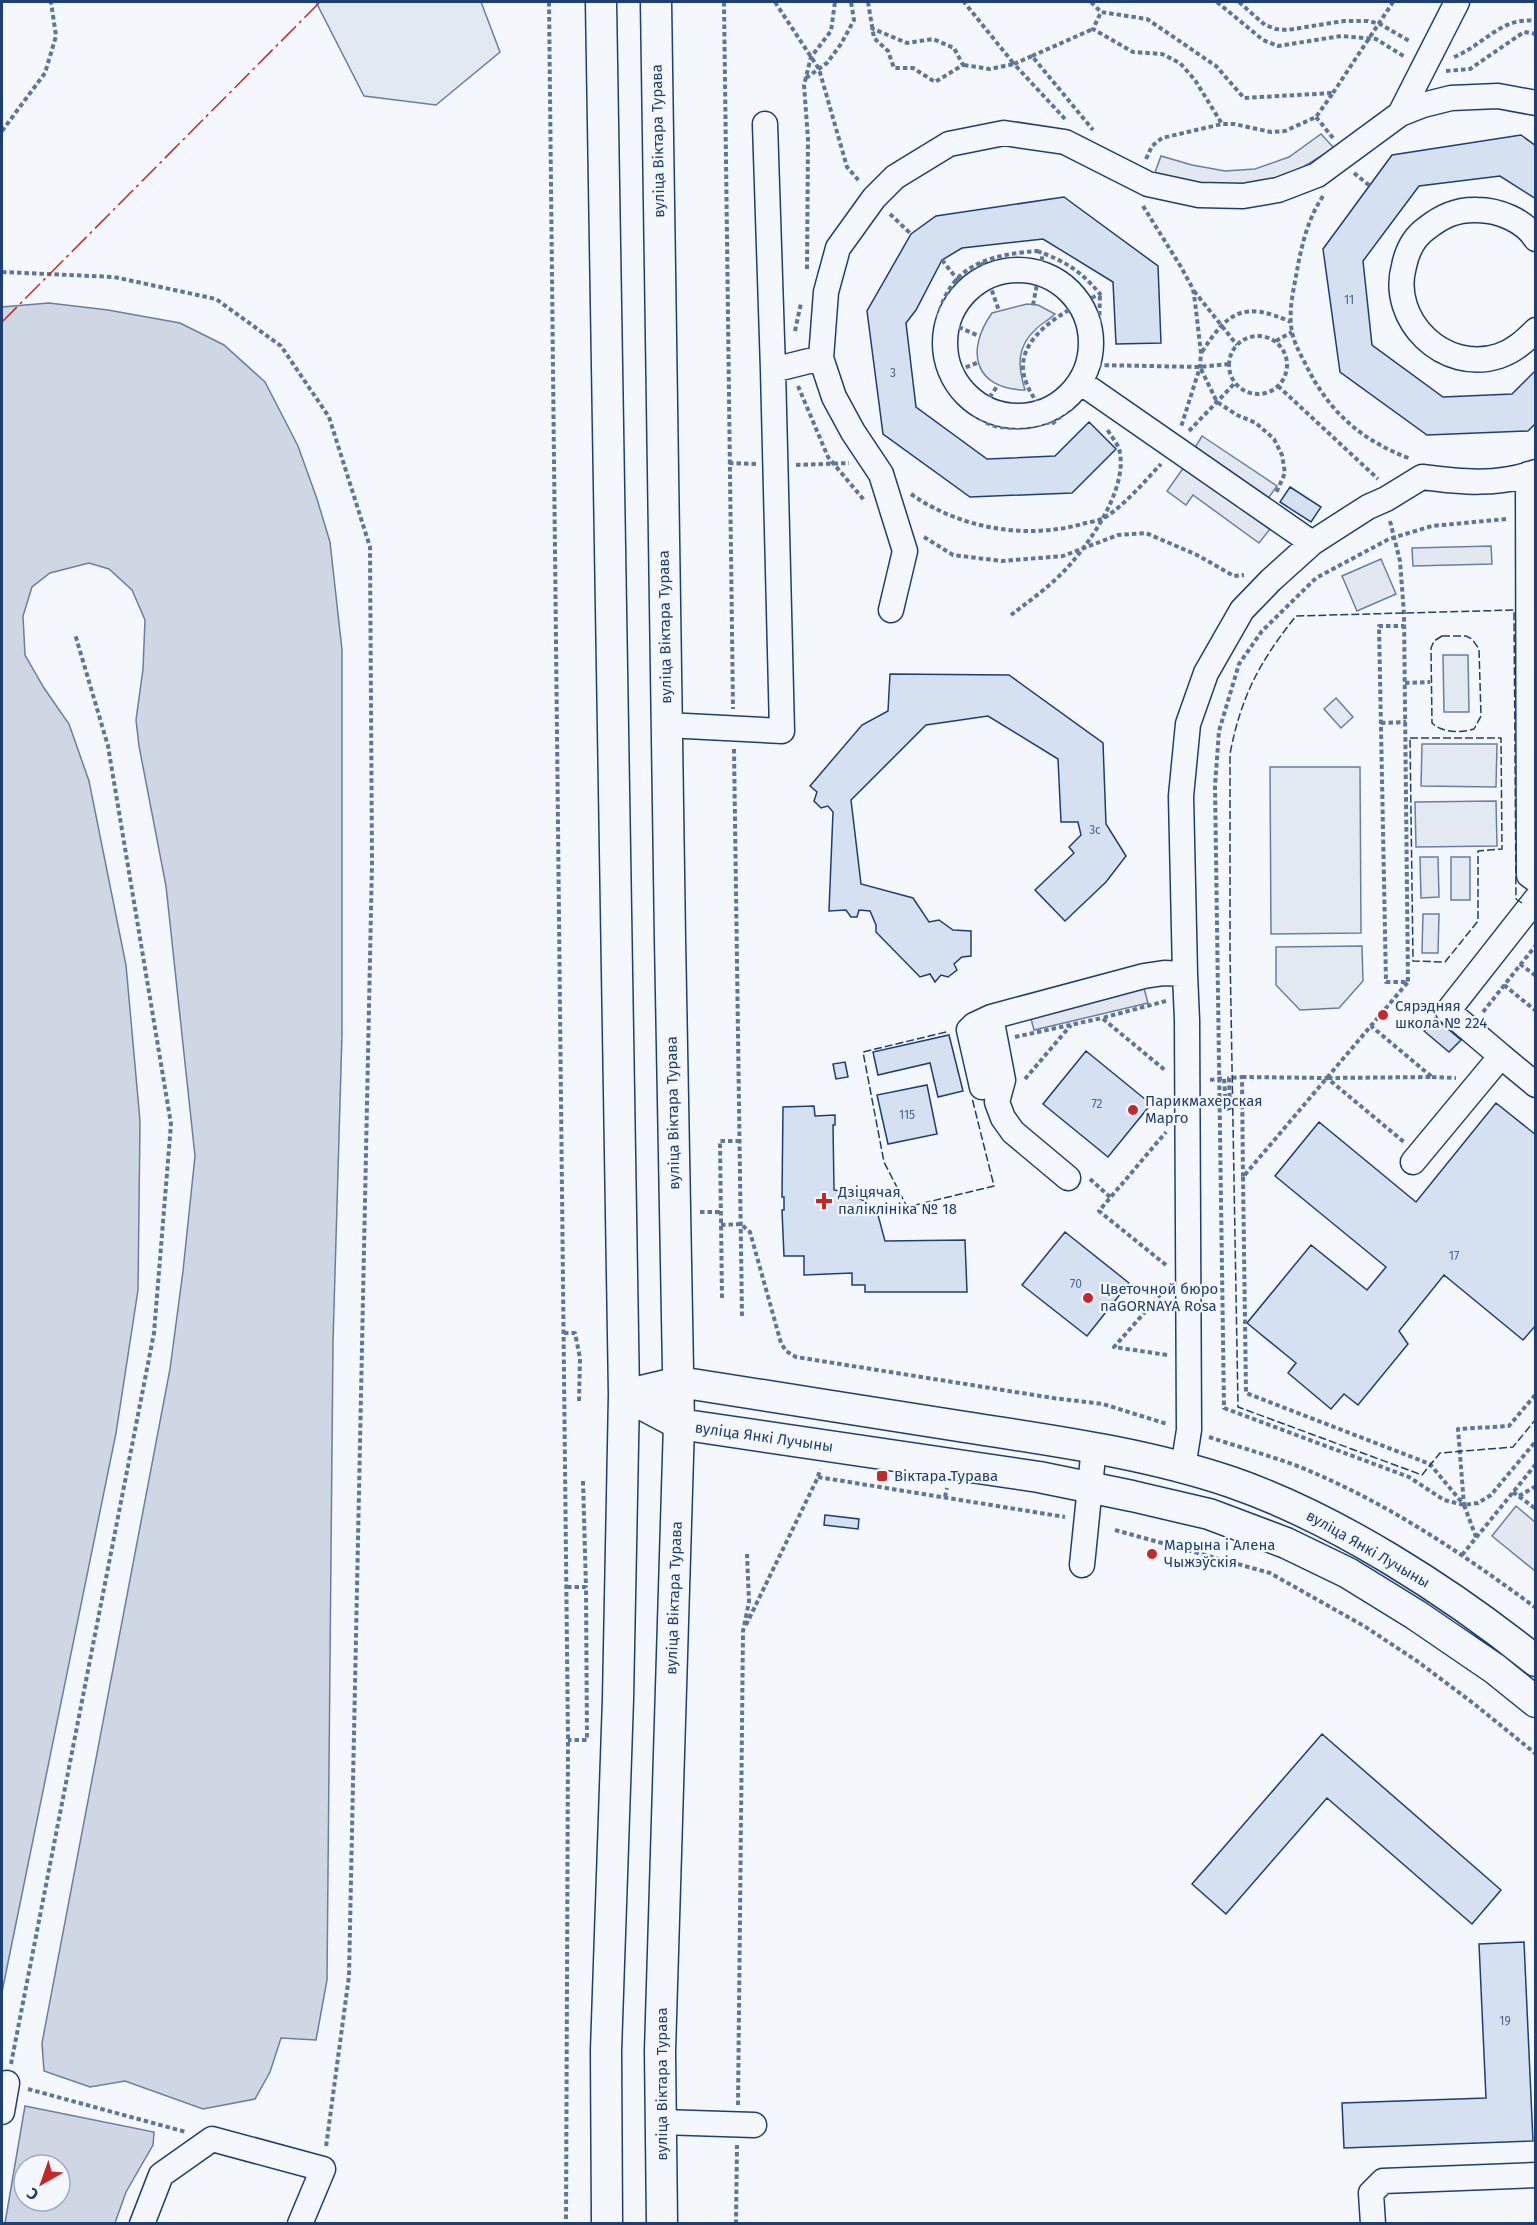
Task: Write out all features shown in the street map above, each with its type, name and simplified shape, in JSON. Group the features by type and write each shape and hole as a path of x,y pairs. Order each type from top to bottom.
{"main road":[{"path":"601,2 624,1395 618,1699 606,2051 607,2223"},
{"name":"вуліца Віктара Турава","path":"656,2 666,725 680,1424 661,2027 662,2223"},
{"name":"вуліца Янкі Лучыны","path":"624,1395 679,1382 1094,1447 1183,1468 1232,1483 1300,1510 1368,1546 1437,1590 1536,1660"},
{"name":"вуліца Янкі Лучыны","path":"624,1395 680,1424 1039,1477 1209,1515 1286,1544 1337,1568 1424,1621 1495,1669 1536,1702"}],"street":[{"path":"891,609 905,551 881,474 834,397 821,358 826,292 838,248 874,198 895,177 949,144 1004,133 1065,142 1148,184 1199,195 1243,196 1278,190 1317,176 1400,114 1437,64 1456,2"},
{"path":"1400,114 1451,98 1498,96 1536,102"},
{"path":"666,725 782,731 776,465 785,367 765,124"},
{"path":"1536,239 1513,219 1490,210 1465,209 1441,217 1420,233 1407,253 1401,277 1402,301 1412,324 1428,343 1450,355 1474,360 1498,356 1521,345 1536,330"},
{"path":"1041,264 1049,277 1090,299 1088,322 1091,371 1065,400 1045,412 1014,417 980,412 947,374 942,321 974,276 1008,270 1029,271 1041,264"},
{"path":"785,367 821,358"},
{"path":"1091,371 1312,543"},
{"path":"1183,1468 1189,1430 1187,1032 1181,796 1188,724 1206,673 1242,610 1312,543 1368,507 1386,500 1422,477 1466,483 1489,482 1532,473 1528,518 1529,875 1536,880"},
{"path":"1536,899 1448,1011 1536,1085"},
{"path":"982,1087 969,1030 974,1025 991,1017 1144,976 1164,973 1185,974"},
{"path":"991,1017 1002,1080 997,1102 1003,1118 1013,1132 1068,1178"},
{"path":"1416,1158 1501,1056"},
{"path":"1082,1565 1094,1447"},
{"path":"2,2112 7,2083"},
{"path":"661,2122 746,2125"},
{"path":"142,2223 161,2175 212,2139 324,2169 300,2223"},
{"path":"1373,2223 1371,2193 1383,2181 1536,2175"}],"path":[{"path":"2,131 45,72 56,36 51,2"},
{"path":"549,2 567,1587 566,2223"},
{"path":"724,2 742,1318"},
{"path":"775,2 819,69 847,167 874,198 911,234"},
{"path":"805,280 808,139 804,85 811,57 831,31 835,2"},
{"path":"806,78 827,63 841,44 854,20 851,2"},
{"path":"868,2 874,38 888,51 894,68 914,68 934,82 963,65 990,69 1014,64 1093,29 1101,12"},
{"path":"964,2 1014,64 1067,122"},
{"path":"1091,2 1101,12 1147,19 1216,66 1244,98 1333,93"},
{"path":"1217,2 1263,40 1278,46 1341,36 1376,39 1412,62 1470,69 1524,32 1536,34"},
{"path":"1239,2 1265,26 1276,29 1287,30 1344,21 1368,21 1380,24 1437,64"},
{"path":"1145,162 1152,146 1162,138 1221,124 1233,124 1271,132 1285,130 1316,117 1393,2"},
{"path":"1437,64 1456,57 1501,26 1519,20 1536,21"},
{"path":"872,28 907,43 933,39 954,48 963,65"},
{"path":"1093,29 1133,52 1162,54 1180,63 1195,80 1221,124"},
{"path":"1032,56 1096,134"},
{"path":"1316,117 1340,146"},
{"path":"1329,189 1315,209 1304,236 1294,288 1291,322 1294,341 1316,387 1337,413 1390,452 1418,461"},
{"path":"1135,202 1144,207 1193,289 1237,345"},
{"path":"1033,304 1041,264 1037,251 1018,252 947,294 938,358 947,374 949,387 967,408 980,412 988,424 1017,428 1052,422 1035,400 1025,381 1023,366 1027,351 1033,337 1044,327 1090,299"},
{"path":"942,260 974,276 999,311"},
{"path":"1041,264 1064,261 1088,279 1091,371 1228,364"},
{"path":"2,272 114,276 216,299 280,346 329,417 370,547 372,862 349,1976 324,2169"},
{"path":"1011,615 1038,594 1073,561 1103,518 1137,489 1163,461 1177,437 1200,367 1201,353 1193,289"},
{"path":"801,300 785,367 798,387 828,457 870,506 954,555 1002,561 1063,556 1118,535 1146,533 1197,555 1234,576 1258,573 1286,587 1305,590"},
{"path":"1201,353 1221,324 1240,312 1257,310 1274,314 1291,322"},
{"path":"942,321 979,336"},
{"path":"1276,342 1292,332"},
{"path":"1257,335 1276,342 1283,349 1287,368 1278,386 1270,391 1251,393 1235,383 1228,364 1232,350 1237,345 1248,337 1257,335"},
{"path":"947,374 979,362"},
{"path":"1200,367 1206,383 1218,402 1237,415 1256,423 1274,439 1282,455 1285,473 1272,499"},
{"path":"1177,437 1218,402 1235,383"},
{"path":"980,412 998,385"},
{"path":"1278,386 1377,476 1386,500 1400,561 1404,626 1406,722 1408,982 1386,982 1379,626 1404,626"},
{"path":"1173,420 1177,437"},
{"path":"1103,423 1120,452 1120,472 1103,518"},
{"path":"729,463 776,465 854,463 881,474 918,500 956,518 1004,531 1061,530 1103,518"},
{"path":"1528,518 1431,526 1394,538 1316,578 1262,631 1239,664 1219,731 1215,786 1224,1408 1408,1477 1444,1500 1464,1505 1478,1503 1491,1496 1536,1441"},
{"path":"75,634 108,746 171,1124 154,1333 7,2083 212,2139"},
{"path":"1405,683 1430,682"},
{"path":"1381,723 1406,722"},
{"path":"1469,1029 1536,945"},
{"path":"1520,964 1536,976"},
{"path":"1504,985 1536,1011"},
{"path":"1011,1038 1102,1018"},
{"path":"1018,1073 1021,1084 1071,1025"},
{"path":"1242,1077 1432,1077 1371,1026"},
{"path":"1327,1078 1416,1158"},
{"path":"722,1298 720,1141 740,1141"},
{"path":"1243,1178 1246,1393 1430,1464 1464,1505"},
{"path":"721,1225 741,1224 750,1232 781,1343 790,1354 796,1357 1029,1395 1103,1404 1300,1467 1398,1516 1462,1555 1536,1608"},
{"path":"564,1333 575,1333 580,1358 579,1401"},
{"path":"1476,1538 1464,1505 1458,1429 1509,1426 1536,1394"},
{"path":"1462,1555 1536,1464"},
{"path":"743,1631 819,1477 1069,1518"},
{"path":"568,1740 587,1740 583,1481"},
{"path":"1519,1496 1536,1486"},
{"path":"1513,1492 1536,1509"},
{"path":"1115,1530 1270,1573 1364,1626 1417,1661 1536,1754"},
{"path":"736,2223 746,2125 743,1631 749,1602 747,1554"},
{"path":"567,1587 586,1587"}],"shaded area":[{"path":"316,2 481,2 500,52 436,105 364,96"},
{"path":"1321,134 1334,148 1284,179 1219,191 1154,175 1161,156 1225,171 1255,169 1289,157"},
{"path":"49,303 108,310 180,323 224,345 265,382 298,446 330,542 342,650 342,1034 333,1342 327,1980 316,2040 281,2038 270,2072 255,2099 203,2109 125,2081 90,2087 44,2071 42,2043 170,1369 195,1156 166,886 136,720 143,669 145,620 132,590 109,569 89,563 50,573 32,587 23,616 25,655 69,724 89,781 126,965 140,1121 138,1290 116,1433 2,1992 2,307"},
{"path":"1027,304 1038,305 1055,314 1029,336 1022,350 1020,365 1025,390 1008,388 995,383 985,375 979,365 977,354 979,341 992,313"},
{"path":"1202,436 1277,486 1267,500 1193,451"},
{"path":"1184,467 1270,529 1259,543 1193,495 1186,505 1167,491"},
{"path":"1491,546 1492,564 1413,566 1412,548"},
{"path":"1381,559 1396,594 1357,611 1342,576"},
{"path":"1443,655 1468,655 1469,712 1444,712"},
{"path":"1336,698 1353,717 1341,728 1324,709"},
{"path":"1422,744 1497,744 1496,787 1421,786"},
{"path":"1270,767 1360,767 1361,933 1271,934"},
{"path":"1496,801 1497,846 1416,847 1415,802"},
{"path":"1420,857 1438,857 1439,897 1421,898"},
{"path":"1451,857 1470,857 1470,900 1451,900"},
{"path":"1423,914 1439,914 1438,953 1422,953"},
{"path":"1362,946 1363,981 1339,1008 1300,1010 1276,985 1276,947"},
{"path":"1144,988 1148,1003 1034,1030 1030,1015"},
{"path":"1516,1506 1535,1522 1535,1571 1492,1536"},
{"path":"25,2106 154,2132 153,2145 126,2192 115,2223 5,2223 12,2182 12,2213 72,2213 72,2153 17,2153"}],"building":[{"path":"1521,135 1536,146 1536,199 1500,176 1419,186 1363,261 1372,345 1443,397 1512,394 1536,370 1536,423 1528,431 1427,435 1340,372 1323,249 1392,155"},
{"path":"1064,197 1158,266 1161,343 1116,344 1113,282 1043,239 962,248 942,260 916,310 906,323 916,407 987,459 1055,456 1089,422 1116,449 1072,493 970,497 883,434 867,311 911,234 936,216"},
{"path":"1290,487 1321,507 1311,522 1280,502"},
{"path":"890,674 1009,675 1103,743 1106,824 1126,856 1106,882 1065,921 1035,890 1074,853 1069,847 1081,835 1078,822 1061,822 1058,759 988,716 926,725 851,800 861,884 913,898 929,922 939,920 953,930 971,931 971,956 962,957 954,964 957,970 948,977 941,975 935,982 930,974 920,977 876,932 876,925 870,911 859,910 857,917 851,917 846,910 829,911 833,812 828,806 821,808 814,801 817,792 810,786 862,725 888,711"},
{"path":"1435,1018 1461,1040 1449,1052 1424,1031"},
{"path":"949,1035 963,1091 938,1097 930,1063 878,1075 873,1052"},
{"path":"1086,1051 1151,1104 1108,1157 1043,1104"},
{"path":"845,1062 848,1077 836,1079 833,1064"},
{"path":"927,1085 937,1134 888,1144 877,1095"},
{"path":"1496,1103 1536,1135 1536,1325 1523,1340 1444,1275 1399,1331 1408,1344 1358,1405 1344,1394 1331,1409 1288,1373 1296,1363 1247,1323 1311,1245 1367,1290 1386,1267 1275,1176 1319,1122 1416,1202"},
{"name":"Дзіцячая паліклініка № 18","path":"814,1106 815,1116 835,1115 835,1125 833,1125 834,1190 849,1193 868,1203 878,1215 885,1241 965,1240 967,1292 865,1292 865,1285 852,1285 852,1273 804,1275 804,1256 784,1256 783,1107"},
{"path":"1065,1232 1129,1283 1087,1336 1022,1285"},
{"path":"825,1515 859,1519 858,1529 824,1525"},
{"path":"1322,1734 1501,1890 1472,1924 1327,1798 1226,1914 1192,1884"},
{"path":"1524,1942 1533,2141 1344,2148 1342,2103 1486,2098 1479,1944"}],"fence":[{"path":"1522,903 1516,899 1514,610 1296,616 1272,648 1254,680 1240,714 1230,754 1230,952 1238,1407 1422,1475 1440,1453 1513,1447 1536,1419"},
{"path":"1442,636 1466,636 1472,639 1479,649 1481,716 1474,729 1452,731 1441,729 1432,723 1431,648 1434,641 1442,636"},
{"path":"1410,738 1501,738 1502,849 1478,851 1478,921 1445,962 1413,961 1410,738"},
{"path":"946,1032 863,1052 884,1162 907,1207 994,1186 972,1098"}],"power":[{"path":"2,322 320,2"}],"place":[{"name":"Сярэдняя школа № 224","path":"1383,1015"},
{"name":"Парикмахерская Марго","path":"1133,1110"},
{"name":"Дзіцячая паліклініка № 18","path":"824,1201"},
{"name":"Цветочной бюро naGORNAYA Rosa","path":"1088,1298"},
{"name":"Віктара Турава","path":"882,1476"},
{"name":"Марына і Алена Чыжэўскія","path":"1152,1554"}]}
